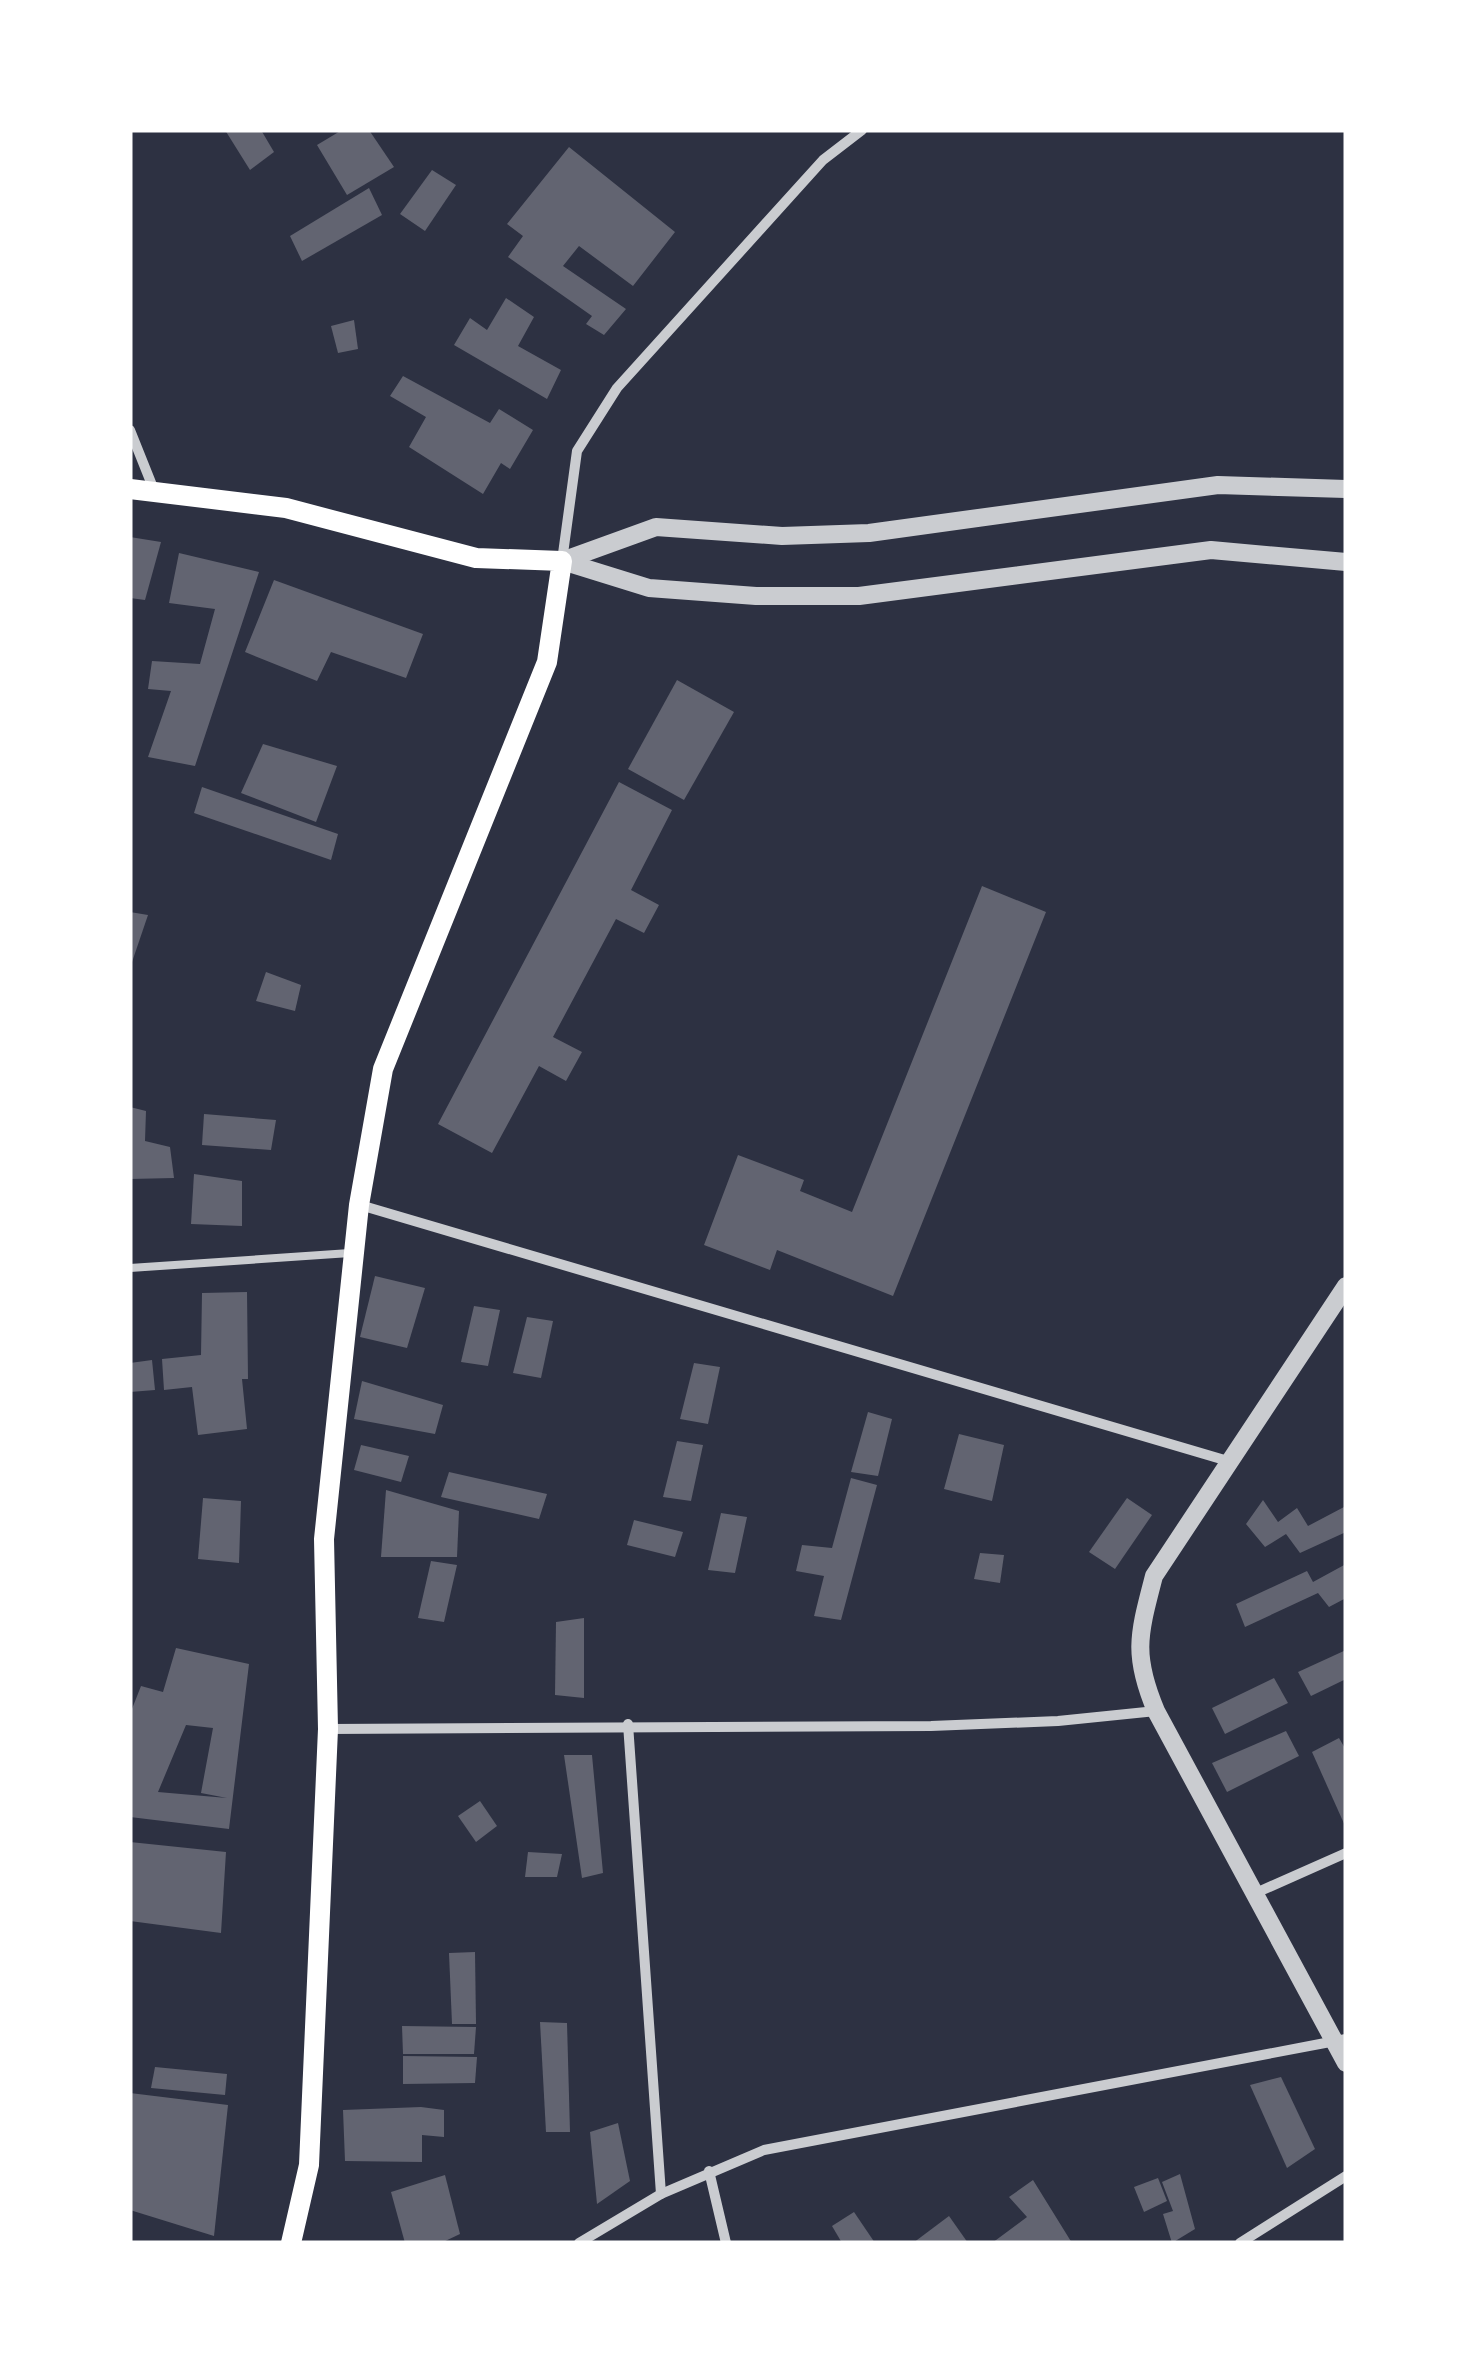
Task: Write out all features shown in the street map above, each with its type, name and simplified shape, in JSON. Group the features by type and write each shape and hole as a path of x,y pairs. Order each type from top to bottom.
{"main road":[{"path":"130,489 286,508 476,558 562,561 547,662 383,1069 358,1204 324,1539 328,1729 309,2166 291,2243"}],"street":[{"path":"562,561 577,451 617,388 823,160 862,130"},
{"path":"130,430 154,490"},
{"path":"562,561 656,526 782,536 870,534 1218,485 1346,489"},
{"path":"562,561 650,588 756,596 859,596 1210,550 1346,562"},
{"path":"358,1204 1228,1462"},
{"path":"1346,1286 1154,1576 1139,1646 1140,1673 1156,1710 1341,2040 1346,2062"},
{"path":"328,1729 628,1724 931,1726 1058,1721 1156,1710"},
{"path":"628,1724 661,2194"},
{"path":"1258,1892 1346,1853"},
{"path":"579,2243 661,2194 764,2150 1341,2040"},
{"path":"709,2171 726,2243"},
{"path":"1240,2243 1346,2176"}],"lane":[{"path":"130,1268 351,1253"}],"building":[{"path":"225,130 261,130 274,152 250,170"},
{"path":"342,130 369,130 394,167 347,195 317,145"},
{"path":"569,147 675,232 633,286 579,246 563,266 626,309 604,335 586,324 592,316 508,257 523,236 507,224"},
{"path":"432,170 456,185 425,231 400,214"},
{"path":"369,188 382,215 302,261 290,236"},
{"path":"506,298 534,317 518,346 561,370 547,399 454,345 470,318 487,330"},
{"path":"354,320 358,349 338,353 331,326"},
{"path":"403,376 490,423 499,409 533,430 510,469 501,463 483,494 409,447 426,417 390,396"},
{"path":"130,537 161,542 145,600 130,598"},
{"path":"179,553 259,572 195,766 148,757 171,691 148,689 152,661 200,664 215,609 169,603"},
{"path":"274,580 423,634 406,678 331,652 317,681 245,652"},
{"path":"677,680 734,712 684,800 628,769"},
{"path":"263,744 337,766 316,822 241,793"},
{"path":"619,782 672,810 631,890 659,905 644,933 616,919 553,1037 582,1052 566,1081 539,1066 492,1153 438,1124"},
{"path":"202,787 338,834 331,860 194,813"},
{"path":"982,886 1046,912 893,1296 777,1250 770,1270 704,1245 738,1155 804,1180 800,1191 852,1212"},
{"path":"130,912 148,915 131,965 130,965"},
{"path":"266,972 301,985 295,1011 256,1001"},
{"path":"130,1107 146,1111 145,1141 170,1147 174,1178 130,1179"},
{"path":"204,1114 276,1120 271,1150 202,1145"},
{"path":"194,1174 242,1181 242,1226 191,1224"},
{"path":"375,1276 425,1288 407,1348 360,1337"},
{"path":"247,1292 248,1379 242,1379 247,1429 198,1435 192,1387 164,1390 162,1359 201,1355 202,1293"},
{"path":"474,1306 500,1310 488,1366 461,1362"},
{"path":"527,1317 553,1321 541,1378 513,1373"},
{"path":"152,1360 155,1390 130,1392 130,1363"},
{"path":"694,1363 720,1367 708,1424 680,1419"},
{"path":"362,1381 443,1405 435,1434 354,1419"},
{"path":"868,1412 892,1419 878,1476 851,1472"},
{"path":"959,1434 1004,1445 992,1501 944,1489"},
{"path":"677,1441 703,1445 691,1501 663,1497"},
{"path":"361,1445 409,1456 401,1482 354,1470"},
{"path":"449,1472 547,1494 539,1519 441,1497"},
{"path":"851,1478 877,1485 841,1620 814,1616 824,1576 796,1571 802,1545 832,1548"},
{"path":"386,1490 459,1511 457,1557 381,1557"},
{"path":"203,1498 241,1501 239,1563 198,1559"},
{"path":"1127,1498 1152,1515 1115,1569 1089,1552"},
{"path":"1263,1500 1278,1522 1297,1508 1308,1526 1344,1507 1346,1532 1300,1553 1286,1534 1265,1547 1246,1524"},
{"path":"721,1513 747,1517 735,1573 708,1570"},
{"path":"634,1520 683,1532 675,1557 627,1545"},
{"path":"980,1553 1004,1555 1000,1583 974,1579"},
{"path":"431,1561 457,1565 444,1622 418,1618"},
{"path":"1346,1564 1346,1598 1329,1607 1318,1593 1245,1627 1236,1604 1307,1571 1313,1582"},
{"path":"584,1618 584,1698 555,1695 556,1622"},
{"path":"176,1648 249,1664 229,1829 130,1817 130,1714 141,1686 163,1692","holes":["186,1725 213,1728 201,1793 227,1798 158,1792"]},
{"path":"1346,1650 1346,1679 1311,1696 1298,1672"},
{"path":"1274,1678 1288,1703 1225,1734 1212,1708"},
{"path":"1286,1731 1299,1756 1227,1792 1212,1763"},
{"path":"1339,1738 1346,1750 1346,1828 1312,1752"},
{"path":"564,1755 592,1755 603,1873 582,1878"},
{"path":"480,1801 497,1826 476,1842 458,1816"},
{"path":"130,1842 226,1852 221,1933 130,1921"},
{"path":"528,1852 562,1854 557,1877 525,1877"},
{"path":"475,1952 476,2024 452,2024 449,1953"},
{"path":"540,2022 567,2023 570,2132 546,2132"},
{"path":"402,2026 476,2027 474,2054 403,2054"},
{"path":"403,2056 477,2057 475,2083 403,2084"},
{"path":"155,2067 227,2074 225,2095 151,2088"},
{"path":"1281,2077 1315,2149 1287,2168 1250,2085"},
{"path":"130,2093 228,2105 214,2236 130,2210"},
{"path":"343,2110 444,2110 444,2137 422,2135 422,2162 345,2161"},
{"path":"618,2123 630,2181 597,2204 590,2132"},
{"path":"1180,2174 1195,2229 1172,2243 1163,2214 1173,2211 1162,2182"},
{"path":"445,2175 460,2234 441,2243 405,2243 391,2192"},
{"path":"1158,2178 1167,2201 1144,2212 1134,2187"},
{"path":"1033,2180 1072,2243 992,2243 1027,2217 1009,2197"},
{"path":"854,2212 875,2243 842,2243 832,2226"},
{"path":"949,2216 968,2243 913,2243"}]}
